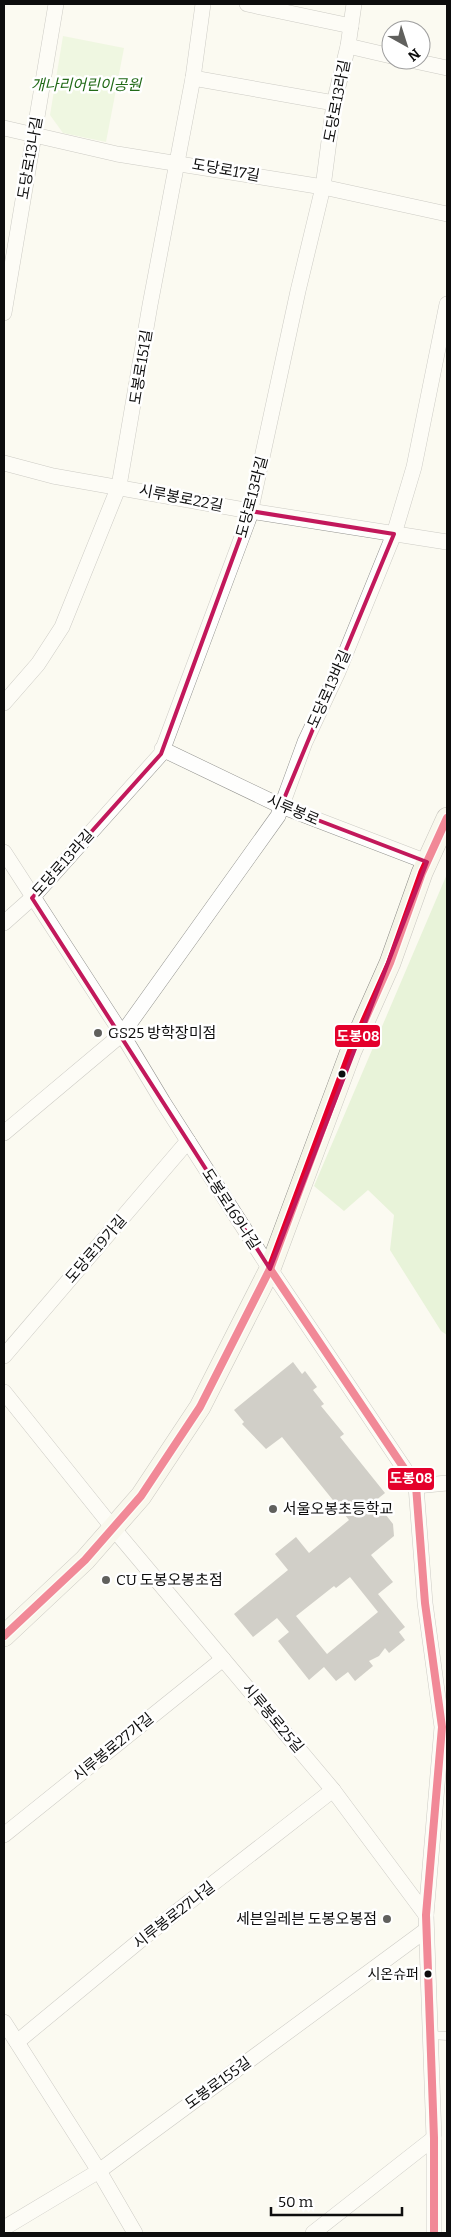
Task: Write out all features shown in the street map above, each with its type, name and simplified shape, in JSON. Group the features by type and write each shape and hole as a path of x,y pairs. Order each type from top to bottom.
{"street":[{"name":"도당로13나길","path":"4,313 56,4"},
{"name":"도봉로151길","path":"4,703 38,664 62,627 119,486 177,162 194,78 204,4"},
{"path":"247,4 351,26"},
{"name":"도당로13라길","path":"4,923 32,898 161,754 250,511 298,291 323,187 334,103 348,46 354,4"},
{"path":"348,46 381,54"},
{"path":"431,65 447,68"},
{"path":"194,78 334,103"},
{"name":"도당로17길","path":"4,128 116,154 177,162 323,187 447,214"},
{"name":"도당로13바길","path":"4,1133 122,1034 278,816 305,742 338,672 394,534 414,467 445,329 447,304"},
{"name":"시루봉로22길","path":"4,463 53,476 119,486 250,511 447,542"},
{"name":"시루봉로","path":"162,749 281,806 427,862"},
{"path":"4,1636 85,1560 113,1528 140,1496 200,1406 270,1270 351,1051 390,963 427,862 447,818"},
{"name":"도봉로169나길","path":"4,852 32,898 122,1034 270,1270 416,1486 425,1603 445,1729 426,1922 434,2138 434,2233"},
{"name":"도당로19가길","path":"4,1356 188,1141"},
{"name":"시루봉로25길","path":"4,1392 113,1528 333,1790 426,1922"},
{"path":"416,1486 447,1483"},
{"name":"시루봉로27가길","path":"4,1835 223,1660"},
{"name":"시루봉로27나길","path":"16,2042 144,1938 333,1790"},
{"name":"도봉로155길","path":"4,2228 99,2171 426,1922"},
{"path":"4,2022 99,2171 135,2233"},
{"path":"312,2233 434,2138"}],"lane":[{"path":"430,2035 447,2036"}],"highlighted area":[{"path":"250,511 394,534 281,806 427,862 270,1269 32,898 161,754"}],"green space":[{"name":"개나리어린이공원","path":"63,36 124,48 106,142 63,133 50,115"},
{"path":"447,874 447,1335 441,1331 390,1250 394,1215 368,1190 344,1211 314,1186"}],"building":[{"path":"293,1362 302,1374 305,1371 317,1387 313,1390 324,1404 321,1406 344,1434 340,1437 385,1493 375,1501 393,1524 394,1536 371,1555 393,1582 378,1594 405,1627 399,1632 405,1640 389,1653 385,1648 379,1656 369,1661 373,1666 355,1681 348,1672 336,1681 324,1667 309,1680 278,1641 289,1632 277,1618 253,1637 234,1614 288,1570 275,1554 296,1537 309,1553 349,1520 282,1437 266,1449 242,1424 244,1422 234,1410","holes":["350,1577 378,1612 327,1654 296,1616 334,1586 336,1588"]}],"transit line":[{"name":"도봉08","path":"4,1636 85,1560 141,1496 200,1407 270,1269 351,1051 390,963 422,873 447,818"},
{"name":"도봉08","path":"270,1269 416,1486 425,1603 442,1727 426,1915 434,2138 434,2233"}],"place":[{"name":"GS25 방학장미점","path":"98,1033"},
{"name":"서울오봉초등학교","path":"273,1509"},
{"name":"CU 도봉오봉초점","path":"106,1580"},
{"name":"세븐일레븐 도봉오봉점","path":"387,1919"},
{"name":"시온슈퍼","path":"428,1974"}]}
